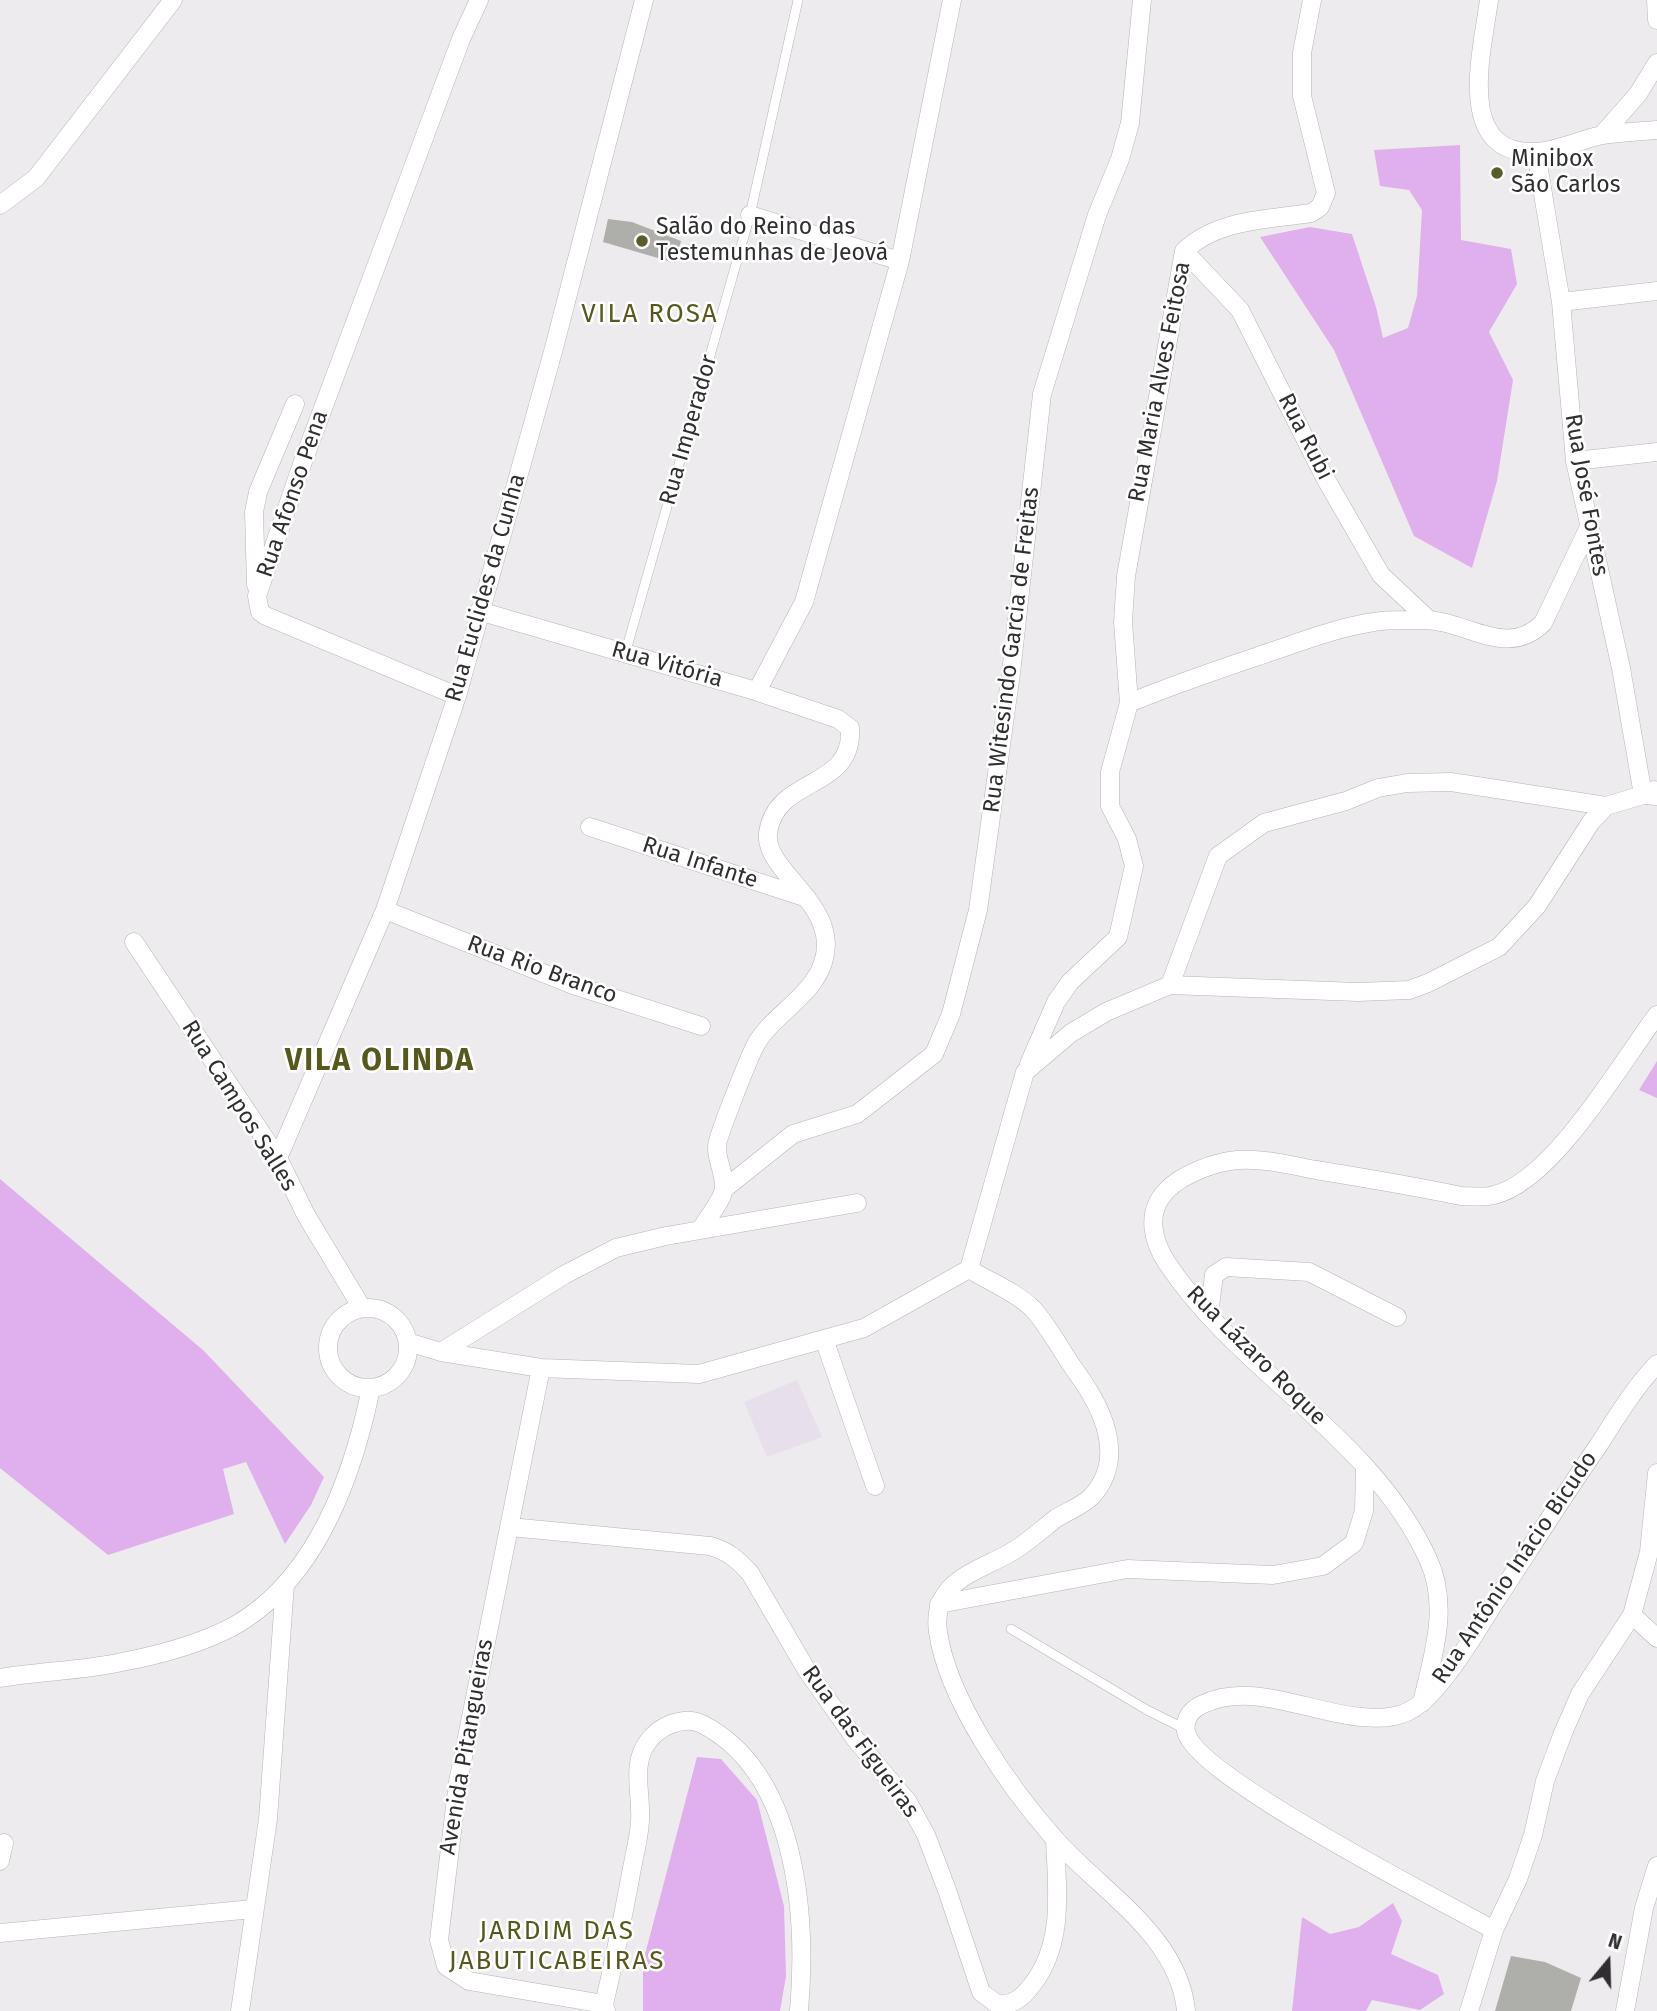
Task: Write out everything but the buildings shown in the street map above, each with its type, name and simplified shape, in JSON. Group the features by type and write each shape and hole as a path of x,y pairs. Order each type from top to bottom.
{"street":[{"path":"0,205 36,178 173,0"},
{"name":"Rua Afonso Pena","path":"457,696 266,616 260,612 257,596 301,467 410,175 479,0"},
{"name":"Rua Euclides da Cunha","path":"278,1158 385,910 457,696 554,348 644,0"},
{"path":"757,691 804,602 900,261 952,0"},
{"name":"Rua Witesindo Garcia de Freitas","path":"724,1189 793,1134 857,1114 934,1054 951,1014 979,897 1011,673 1042,394 1097,215 1130,123 1142,0"},
{"name":"Rua Maria Alves Feitosa","path":"1025,1072 1056,1002 1070,982 1118,937 1134,866 1127,839 1110,807 1110,772 1129,703 1123,622 1126,576 1184,251 1199,237 1215,230 1311,214 1321,206 1326,193 1302,96 1302,53 1312,0"},
{"path":"1489,0 1478,85 1480,116 1488,133 1498,141 1515,149 1536,152 1602,135 1657,130"},
{"path":"1656,0 1657,20"},
{"path":"1602,135 1638,94 1657,63"},
{"name":"Rua José Fontes","path":"1536,152 1561,302 1575,461 1652,793"},
{"path":"751,215 900,261"},
{"name":"Rua Rubi","path":"1184,251 1240,310 1324,476 1381,575 1429,620"},
{"path":"1561,302 1657,291"},
{"path":"257,596 254,512 258,492 295,404"},
{"path":"1575,461 1657,452"},
{"path":"1129,703 1183,681 1341,628 1377,621 1429,620 1497,638 1520,639 1531,635 1543,623 1589,527"},
{"name":"Rua Vitória","path":"479,611 757,691 838,719 850,727 843,761 833,773 799,789 779,805 771,822 768,838 775,860 809,899"},
{"path":"1170,985 1218,856 1265,823 1346,801 1378,788 1407,783 1451,782 1606,806 1652,793"},
{"path":"408,1342 440,1352 541,1368 699,1374 864,1328 969,1269 1025,1072 1072,1034 1106,1012 1170,985 1358,992 1409,990 1428,983 1499,947 1538,906 1591,822 1606,806"},
{"name":"Rua Infante","path":"590,827 809,899"},
{"path":"701,1230 724,1189 717,1145 755,1044 816,978 825,956 822,921 809,899"},
{"name":"Rua Rio Branco","path":"385,910 573,985 701,1026"},
{"name":"Rua Campos Salles","path":"134,942 278,1158 306,1215 362,1308"},
{"name":"Rua Lázaro Roque","path":"1422,1703 1440,1620 1438,1589 1428,1560 1408,1522 1365,1467 1209,1314 1167,1262 1155,1236 1152,1218 1157,1200 1169,1187 1207,1167 1235,1160 1256,1160 1461,1196 1492,1196 1531,1177 1562,1147 1657,1015"},
{"path":"440,1352 564,1275 616,1248 857,1203"},
{"path":"1209,1314 1214,1275 1226,1267 1309,1272 1397,1317"},
{"path":"969,1269 1031,1307 1097,1401 1109,1441 1110,1468 1091,1497 1011,1552 962,1576 949,1587 939,1604 937,1619 942,1645 972,1723 996,1762 1055,1839 1136,1918 1158,1945 1177,1976 1186,2011"},
{"path":"362,1308 387,1312 405,1330 408,1342 403,1368 384,1385 371,1388 345,1380 330,1359 331,1332 349,1312 362,1308"},
{"path":"824,1339 875,1486"},
{"name":"Rua Antônio Inácio Bicudo","path":"1185,1728 1193,1709 1226,1697 1246,1696 1301,1704 1360,1717 1402,1716 1422,1703 1470,1642 1576,1478 1657,1364"},
{"name":"Avenida Pitangueiras","path":"541,1368 458,1782 443,1895 440,1947 446,1966 469,1981 605,2008"},
{"path":"0,1678 119,1663 180,1647 233,1626 266,1603 285,1584 330,1520 359,1445 371,1388"},
{"path":"939,1604 1127,1569 1273,1575 1323,1566 1354,1543 1364,1511 1365,1467"},
{"path":"1469,2011 1494,1930 1518,1879 1533,1835 1545,1781 1563,1732 1580,1694 1632,1615 1649,1552 1657,1473"},
{"name":"Rua das Figueiras","path":"510,1527 710,1546 727,1551 738,1560 750,1573 806,1670 829,1704 908,1802 926,1835 981,1992 997,2004 1012,2003 1021,1997 1044,1968 1052,1951 1056,1913 1055,1839"},
{"path":"240,2011 268,1819 285,1584"},
{"path":"1632,1615 1657,1637"},
{"path":"605,2008 640,1821 638,1775 647,1742 675,1721 697,1721 731,1743 762,1782 781,1823 797,1881 802,1921 799,2011"},
{"path":"1185,1728 1194,1749 1220,1771 1317,1831 1494,1930"},
{"path":"0,1861 4,1843"},
{"path":"1625,2011 1644,1908 1657,1866"},
{"path":"0,1933 253,1909"}],"lane":[{"name":"Rua Imperador","path":"625,654 751,215 798,0"},
{"path":"1011,1629 1147,1710 1185,1728"}],"shaded area":[{"path":"1460,145 1461,240 1511,249 1517,284 1489,332 1513,380 1497,481 1472,568 1414,536 1334,350 1260,237 1310,227 1352,234 1376,307 1383,338 1408,328 1417,296 1422,210 1409,190 1380,186 1374,150"},
{"path":"1657,1061 1657,1098 1639,1090"},
{"path":"0,1179 203,1350 324,1477 311,1505 285,1544 246,1462 223,1469 234,1514 108,1555 0,1468"},
{"path":"797,1380 822,1437 767,1457 744,1402"},
{"path":"697,1757 721,1759 757,1800 784,1906 786,1976 780,2011 643,2011 643,1962"},
{"path":"1393,1903 1402,1921 1391,1954 1438,1975 1444,1994 1420,2010 1372,2000 1366,2011 1292,2011 1302,1917 1330,1934 1359,1927"}],"place":[{"name":"Minibox São Carlos","path":"1497,173"},
{"name":"Salão do Reino das Testemunhas de Jeová","path":"642,241"}],"district":[{"name":"VILA ROSA","path":"650,315"},
{"name":"VILA OLINDA","path":"380,1062"},
{"name":"JARDIM DAS JABUTICABEIRAS","path":"557,1947"}]}
